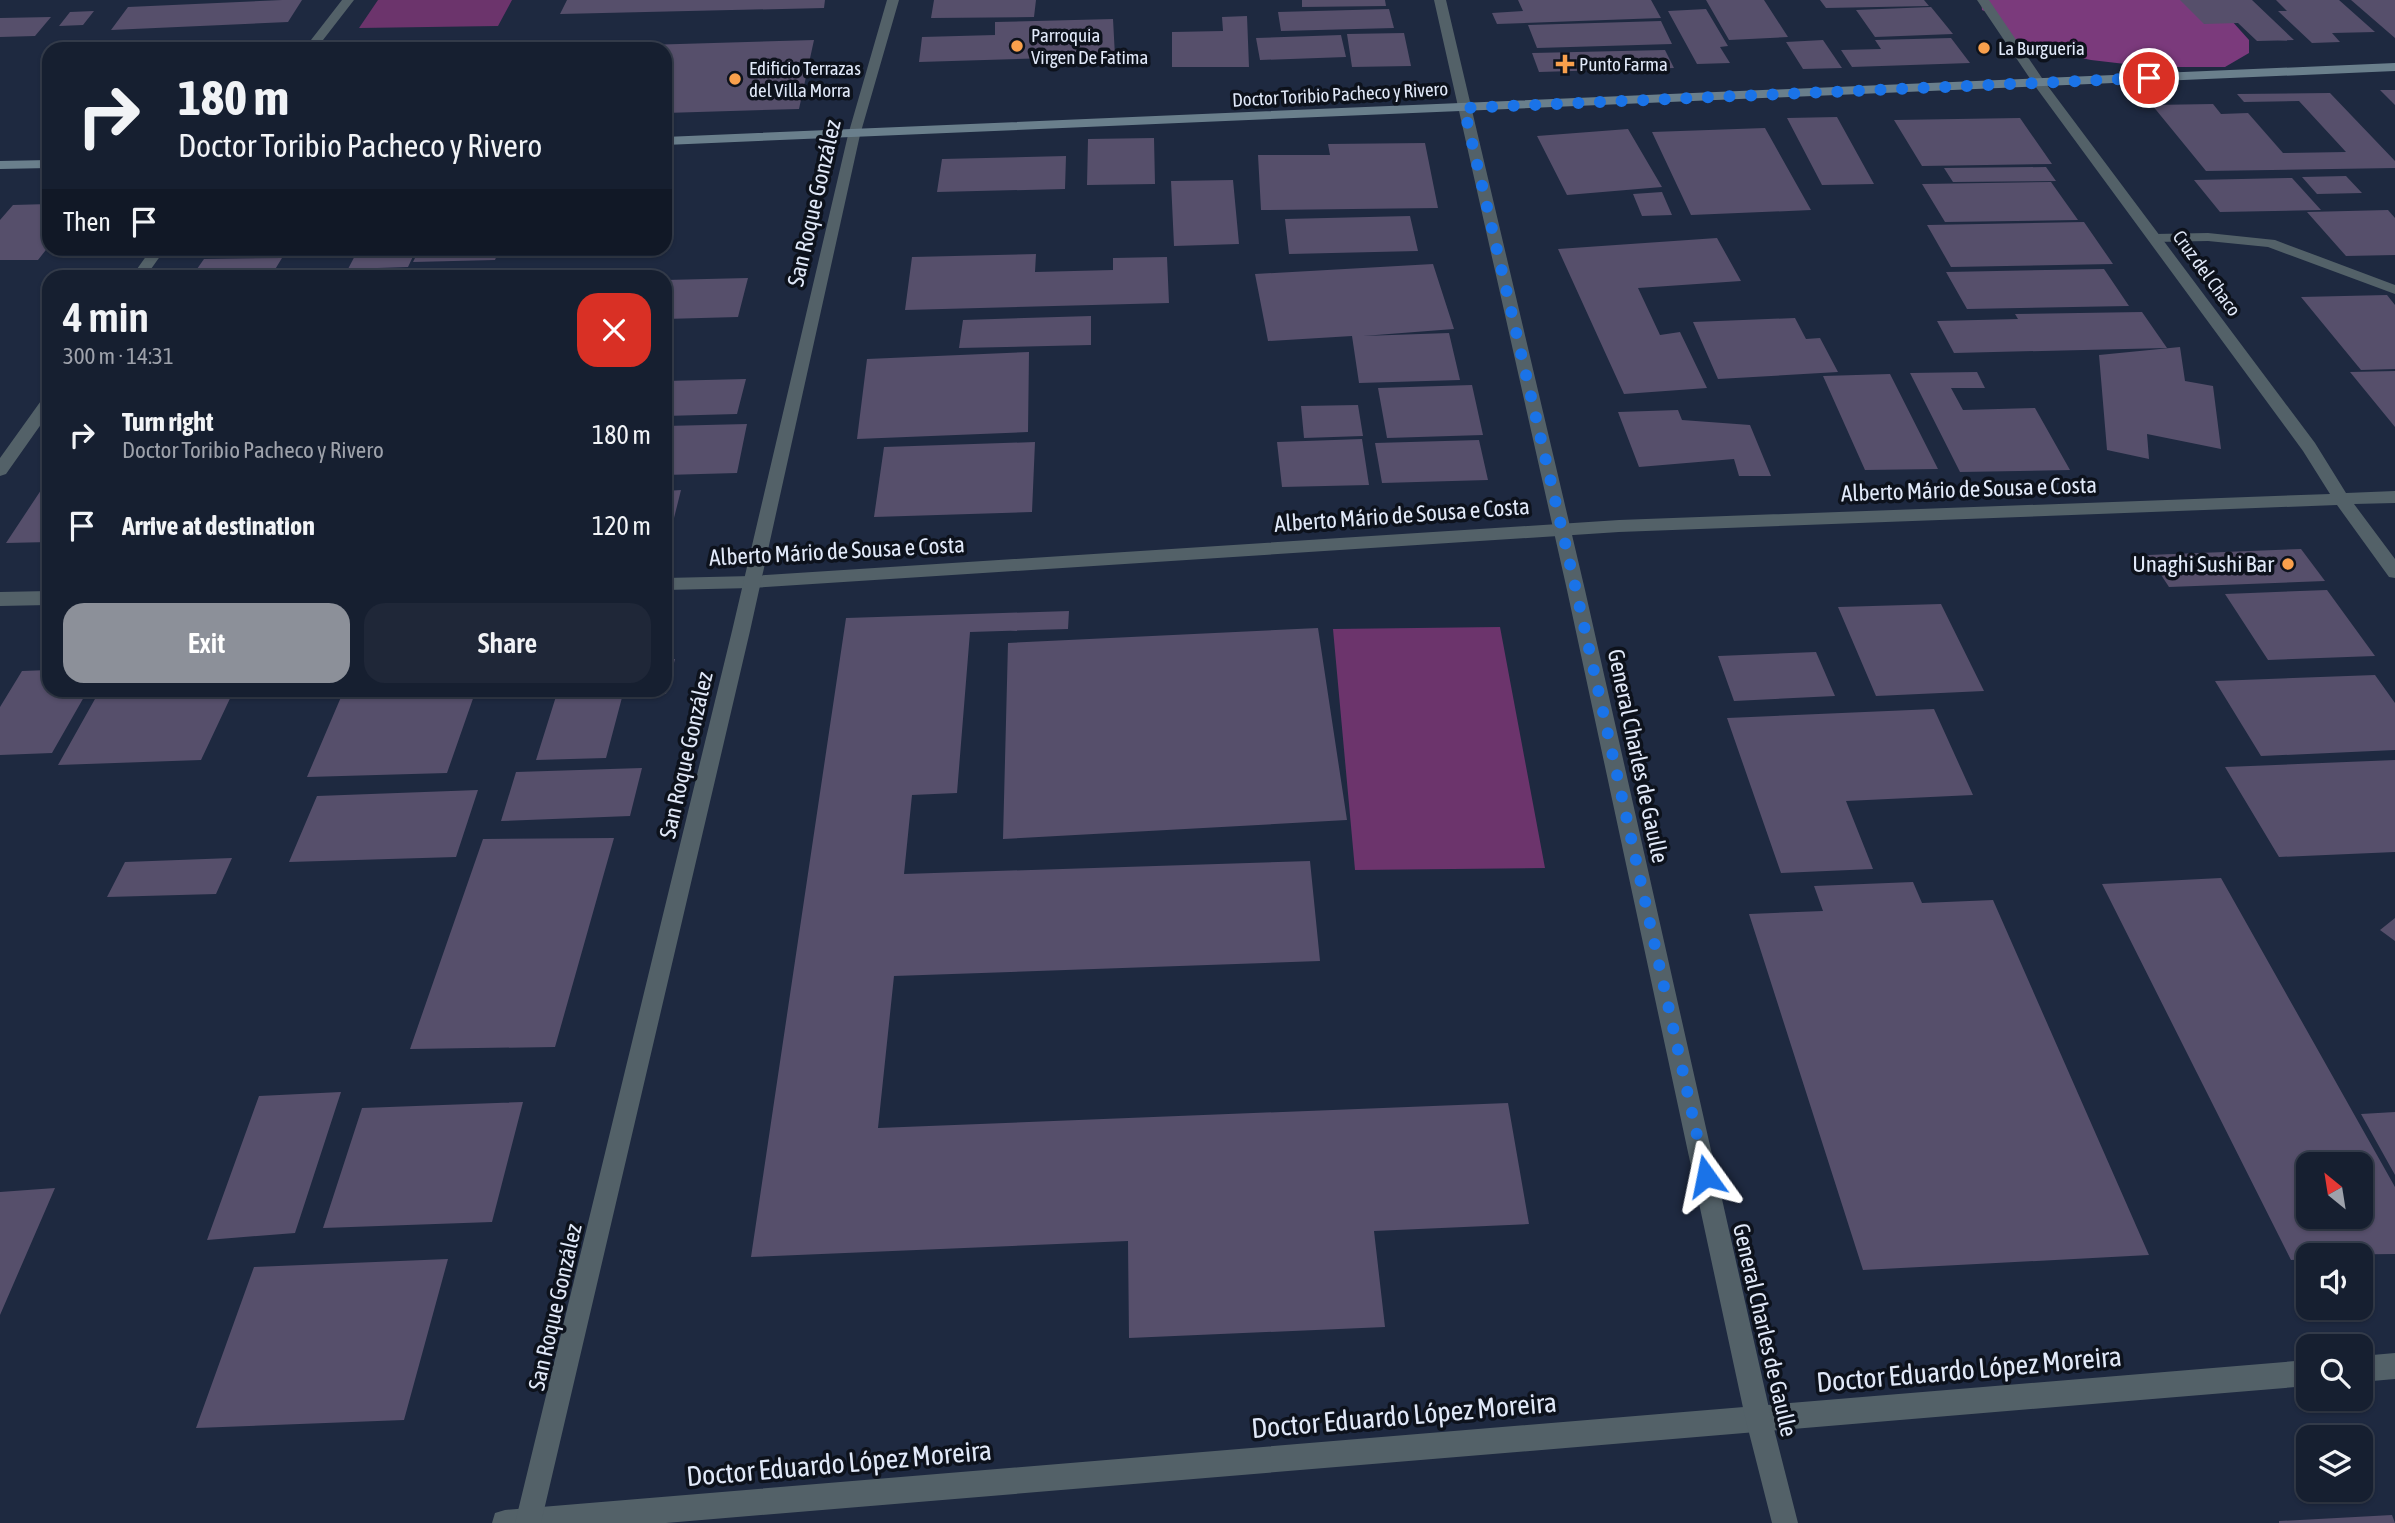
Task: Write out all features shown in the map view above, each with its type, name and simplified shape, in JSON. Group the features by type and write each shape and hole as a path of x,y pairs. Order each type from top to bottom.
{"main road":[{"name":"Doctor Toribio Pacheco y Rivero","path":"672,141 2395,67"},
{"path":"0,165 42,163"}],"street":[{"path":"315,42 348,0"},
{"name":"San Roque González","path":"521,1522 752,582 854,135 893,0"},
{"name":"General Charles de Gaulle","path":"1440,0 1758,1417 1785,1523"},
{"name":"Cruz del Chaco","path":"1983,0 2039,83 2309,447 2342,500 2395,572"},
{"path":"2155,238 2208,237 2270,243 2395,290"},
{"path":"0,470 42,412"},
{"name":"Alberto Mário de Sousa e Costa","path":"672,584 752,582 1560,529 2395,497"},
{"path":"0,599 42,598"},
{"path":"2373,1367 2395,1366"},
{"name":"Doctor Eduardo López Moreira","path":"521,1522 2296,1374"}],"shaded area":[{"path":"378,0 512,0 498,26 359,28"},
{"path":"1981,0 2207,0 2249,40 2249,53 2225,67 2151,67 2091,60 2025,46 2006,36 1999,17 1982,10"},
{"path":"1500,627 1545,868 1355,870 1333,629"}],"building":[{"path":"302,0 288,22 111,30 128,7"},
{"path":"567,0 825,0 824,8 560,14"},
{"path":"934,0 1036,0 1034,17 931,18"},
{"path":"1302,0 1385,0 1386,6 1302,7"},
{"path":"1518,0 1651,0 1661,18 1497,24 1492,13 1523,11"},
{"path":"1706,0 1764,0 1788,37 1729,40"},
{"path":"1820,0 1924,0 1929,6 1826,8"},
{"path":"2180,0 2252,0 2294,40 2257,41 2238,23 2204,24"},
{"path":"2276,0 2339,0 2375,32 2332,33 2340,42 2312,43 2278,11 2287,11"},
{"path":"2351,0 2395,0 2395,38"},
{"path":"1931,7 1953,34 1875,37 1856,10"},
{"path":"1389,9 1394,28 1281,31 1278,12"},
{"path":"1706,9 1728,46 1720,47 1730,63 1697,64 1668,11"},
{"path":"94,11 83,25 59,26 70,12"},
{"path":"1247,16 1249,67 1172,67 1172,32 1223,31 1222,17"},
{"path":"51,17 35,36 0,37 0,18"},
{"name":"Parroquia Virgen De Fatima","path":"1113,19 1115,56 919,62 922,37 995,35 995,22"},
{"path":"1661,21 1672,44 1537,48 1528,25"},
{"path":"1404,33 1411,66 1352,67 1347,34"},
{"path":"1341,35 1346,57 1260,60 1256,38"},
{"path":"1951,38 1970,63 1852,67 1841,50 1881,49 1875,40"},
{"name":"Edificio Terrazas del Villa Morra","path":"814,40 799,109 672,113 672,44"},
{"path":"1823,40 1842,68 1803,69 1786,42"},
{"path":"1665,50 1674,68 1539,72 1532,53"},
{"path":"2380,90 2395,90 2395,105"},
{"path":"2330,93 2395,161 2395,168 2206,171 2152,105 2213,104 2221,114 2248,113 2283,153 2346,152 2299,101 2244,102 2237,94"},
{"path":"1837,117 1874,184 1822,185 1787,118"},
{"path":"2020,118 2052,164 1922,166 1894,120"},
{"path":"1765,128 1811,210 1691,215 1652,132"},
{"path":"1628,129 1662,187 1567,195 1537,136"},
{"path":"1154,138 1155,184 1087,185 1088,139"},
{"path":"1425,143 1438,208 1261,210 1258,155 1330,155 1328,144"},
{"path":"1066,156 1065,189 937,192 942,159"},
{"path":"2046,167 2056,181 1953,182 1944,168"},
{"path":"2346,176 2362,193 2317,194 2302,177"},
{"path":"2292,178 2321,210 2220,212 2194,180"},
{"path":"1233,180 1239,244 1174,246 1171,181"},
{"path":"2051,182 2078,220 1945,222 1922,184"},
{"path":"1662,192 1672,215 1642,216 1633,194"},
{"path":"42,204 42,255 38,260 0,260 0,220 13,205"},
{"path":"2388,210 2395,218 2395,255 2346,256 2307,212"},
{"path":"1410,216 1418,251 1289,254 1285,219"},
{"path":"2084,222 2113,264 1951,267 1927,225"},
{"path":"1717,238 1741,281 1638,288 1660,335 1680,332 1707,388 1624,394 1558,249"},
{"path":"1036,254 1035,272 1113,270 1113,258 1167,257 1169,303 905,310 912,257"},
{"path":"284,256 344,256 283,258"},
{"path":"355,256 413,256 408,267 348,269"},
{"path":"416,256 497,256 495,260 413,262"},
{"path":"282,258 275,270 196,270 204,259"},
{"path":"1433,264 1454,329 1363,336 1449,333 1460,380 1359,383 1352,336 1268,341 1255,274"},
{"path":"2104,269 2129,306 1967,309 1946,272"},
{"path":"748,278 738,317 672,319 672,280"},
{"path":"2387,295 2395,305 2395,369 2361,370 2301,297"},
{"path":"2142,312 2167,348 1954,353 1937,321 2018,319 2015,314"},
{"path":"1091,316 1091,345 959,348 963,320"},
{"path":"1795,318 1806,339 1820,338 1838,372 1718,379 1693,322"},
{"path":"2180,347 2185,381 2213,386 2221,449 2147,434 2149,459 2107,450 2099,355"},
{"path":"1029,352 1028,432 857,439 867,359"},
{"path":"2395,371 2395,427 2350,372"},
{"path":"1977,372 1985,388 1951,388 1963,410 2035,408 2070,470 1960,472 1910,373"},
{"path":"1890,374 1938,469 1865,470 1823,376"},
{"path":"746,379 737,414 672,416 672,381"},
{"path":"1472,385 1483,435 1387,438 1378,388"},
{"path":"1358,405 1363,436 1304,438 1301,406"},
{"path":"1678,410 1682,420 1750,425 1771,476 1739,476 1734,459 1639,467 1618,412"},
{"path":"747,424 737,473 672,475 672,426"},
{"path":"1362,439 1369,485 1282,487 1277,442"},
{"path":"1479,440 1488,480 1382,483 1375,443"},
{"path":"1035,442 1032,512 874,517 884,447"},
{"path":"42,489 42,542 6,543"},
{"path":"681,490 672,526 672,491"},
{"path":"2301,549 2325,581 2169,587 2148,555"},
{"path":"2327,590 2375,656 2268,660 2225,594"},
{"path":"1941,604 1984,691 1876,696 1838,607"},
{"path":"1069,611 1068,629 970,632 957,793 912,795 904,874 1310,861 1320,961 894,976 878,1128 1508,1103 1529,1224 1374,1231 1385,1327 1129,1338 1128,1241 751,1257 846,618"},
{"path":"1318,628 1347,820 1003,839 1008,643"},
{"path":"1816,652 1835,696 1734,701 1718,656"},
{"path":"42,670 42,697 84,697 52,753 0,755 0,707 22,671"},
{"path":"2375,675 2395,703 2395,750 2261,756 2215,681"},
{"path":"96,697 231,697 201,760 58,765"},
{"path":"341,697 474,697 447,773 307,777"},
{"path":"556,697 622,697 606,758 536,760"},
{"path":"1934,709 1973,795 1846,801 1873,869 1781,873 1727,718"},
{"path":"2395,760 2395,852 2279,857 2225,767"},
{"path":"642,768 630,816 501,821 516,772"},
{"path":"478,790 456,857 289,862 317,796"},
{"path":"614,838 555,1047 410,1049 483,839"},
{"path":"232,858 216,894 107,897 125,862"},
{"path":"2221,878 2395,1187 2395,1254 2373,1254 2373,1243 2296,1243 2296,1260 2291,1260 2102,884"},
{"path":"1913,882 1922,903 1993,900 2149,1255 1863,1270 1749,914 1823,911 1814,886"},
{"path":"2395,918 2395,941 2380,930"},
{"path":"341,1092 295,1233 207,1240 259,1096"},
{"path":"523,1102 492,1222 323,1228 362,1108"},
{"path":"2395,1112 2395,1175 2361,1114"},
{"path":"55,1188 0,1315 0,1192"},
{"path":"448,1259 404,1420 196,1428 254,1267"},
{"path":"2392,1515 2395,1523 2279,1523 2279,1521"}],"place":[{"name":"Parroquia Virgen De Fatima","path":"1017,46"},
{"name":"La Burgueria","path":"1984,48"},
{"name":"Punto Farma","path":"1565,64"},
{"name":"Edificio Terrazas del Villa Morra","path":"735,79"},
{"name":"Unaghi Sushi Bar","path":"2288,564"}],"route":[{"path":"1706,1176 1576,590 1464,108 2149,78"}]}
